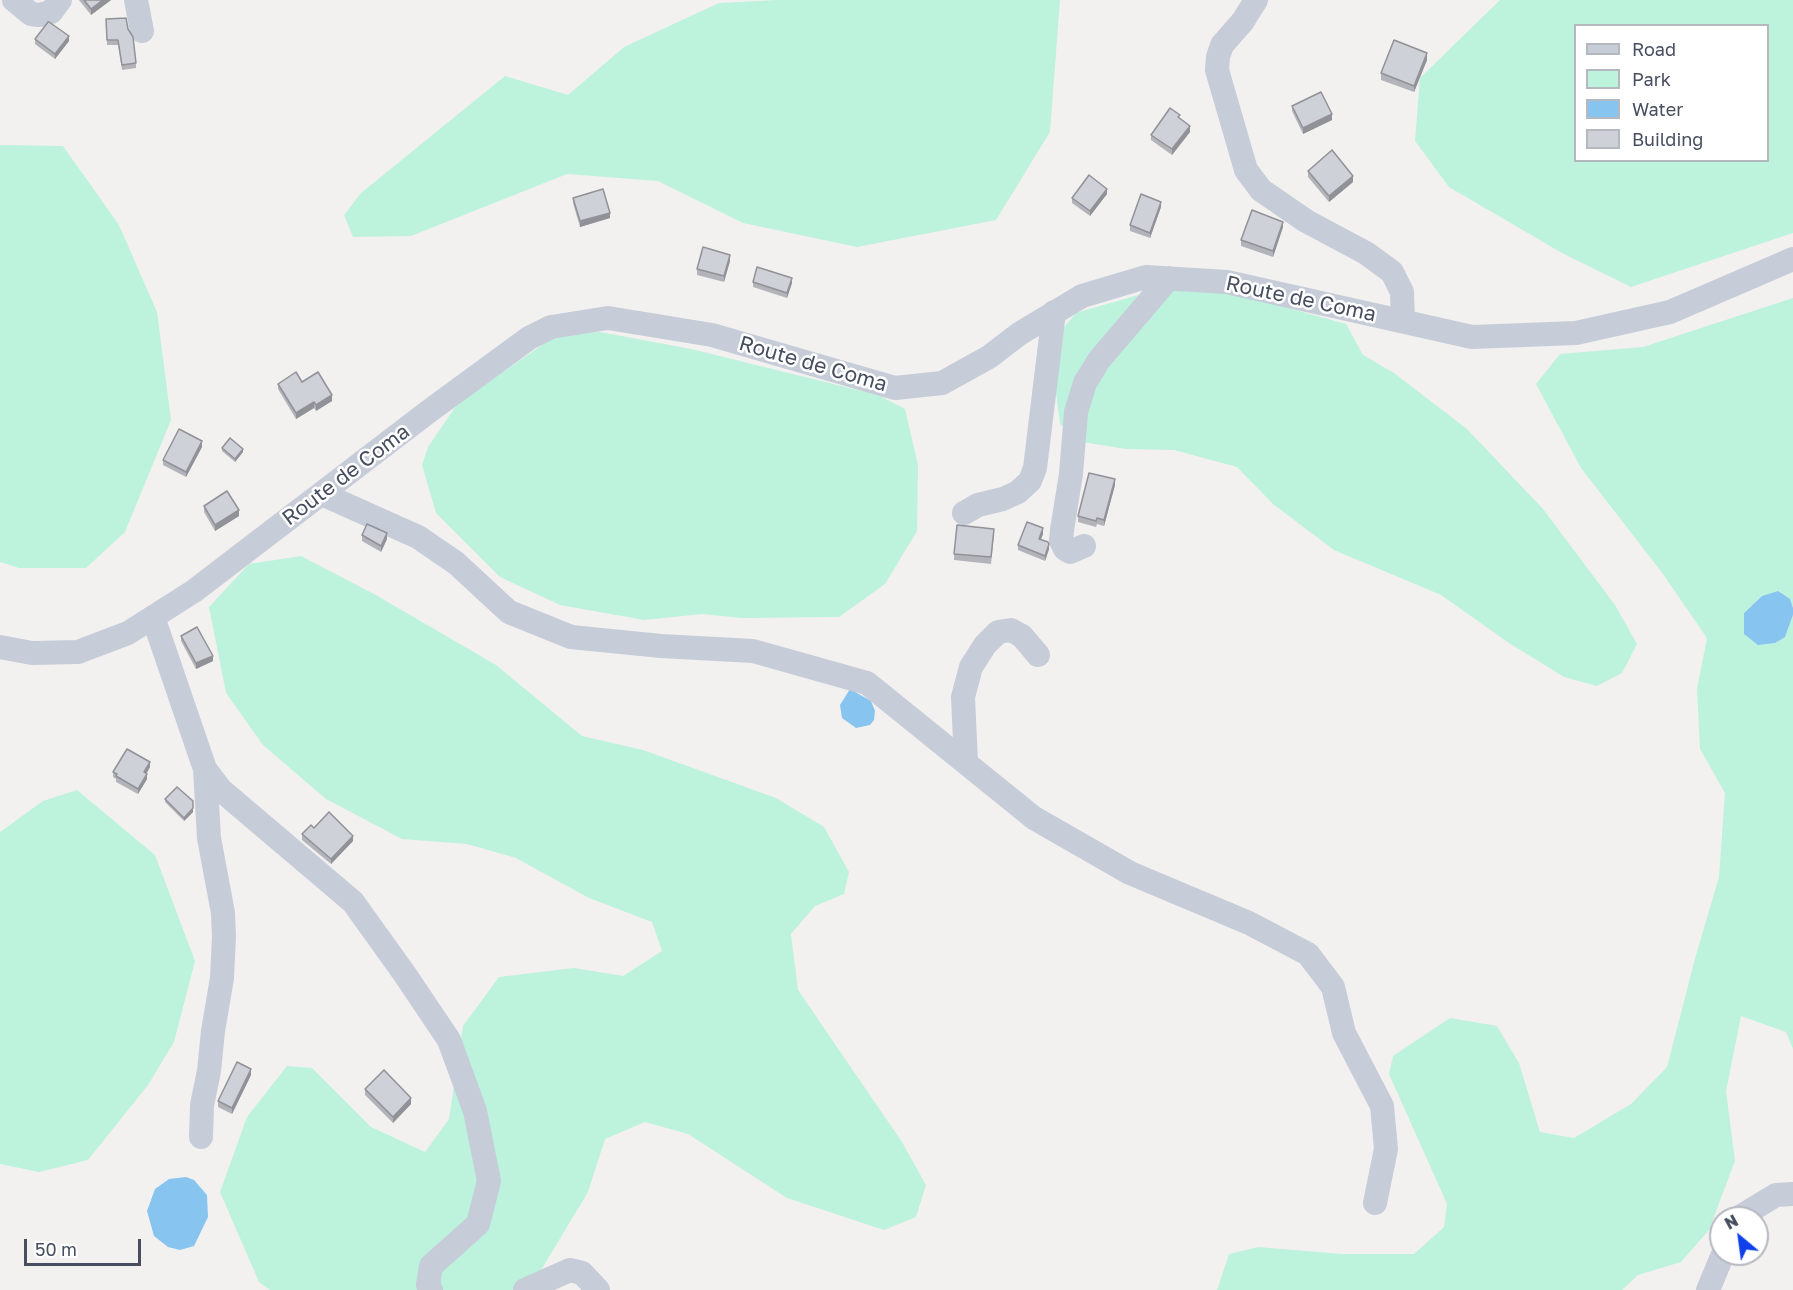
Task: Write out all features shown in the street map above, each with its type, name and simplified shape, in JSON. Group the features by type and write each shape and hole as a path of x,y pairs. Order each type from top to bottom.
{"street":[{"path":"14,0 31,14 39,15 51,12 60,0"},
{"path":"136,0 142,31"},
{"path":"1256,0 1243,21 1222,45 1217,70 1246,170 1261,190 1306,220 1366,253 1392,272 1402,292 1403,321"},
{"name":"Route de Coma","path":"0,647 32,653 78,652 128,633 194,591 511,351 529,338 551,327 608,318 712,335 895,388 942,383 989,357 1019,334 1082,296 1146,277 1227,282 1472,337 1576,333 1670,312 1793,259"},
{"path":"1084,546 1070,552 1065,549 1061,541 1071,474 1076,412 1085,383 1099,360 1169,278"},
{"path":"964,513 978,505 1003,499 1018,492 1030,481 1035,468 1054,312"},
{"path":"322,494 418,537 456,563 509,612 572,637 661,646 753,651 867,683 1034,818 1130,873 1249,923 1308,954 1333,987 1344,1033 1382,1106 1386,1149 1375,1203"},
{"path":"153,617 205,769 208,838 223,913 222,978 202,1105 201,1137"},
{"path":"966,762 963,697 971,667 985,645 998,632 1011,630 1022,636 1038,655"},
{"path":"205,769 221,790 353,902 449,1040 475,1111 489,1181 478,1224 431,1266 428,1285 431,1290"},
{"path":"1758,1206 1776,1195 1793,1194"},
{"path":"1708,1290 1718,1266"},
{"path":"525,1290 570,1270 582,1273 598,1290"}],"green space":[{"path":"778,0 1060,0 1050,132 996,220 857,247 743,223 658,181 567,174 411,236 353,237 344,215 361,193 505,76 568,95 624,47 719,3"},
{"path":"1500,0 1793,0 1793,233 1631,287 1562,253 1449,187 1415,141 1420,78"},
{"path":"0,145 63,146 119,225 157,312 171,420 125,532 86,568 19,568 0,562"},
{"path":"1159,289 1234,293 1346,324 1363,355 1394,373 1467,429 1543,509 1615,605 1637,644 1622,673 1597,686 1564,677 1509,643 1441,595 1334,550 1273,504 1237,467 1174,450 1126,449 1082,442 1060,424 1050,344 1076,313"},
{"path":"1793,298 1793,608 1790,599 1762,596 1744,613 1745,634 1785,637 1793,615 1793,1049 1786,1032 1741,1016 1726,1091 1735,1161 1718,1206 1709,1206 1709,1230 1681,1262 1638,1275 1622,1290 1217,1290 1229,1254 1258,1247 1342,1254 1414,1254 1444,1227 1447,1204 1389,1074 1393,1056 1450,1018 1497,1026 1519,1063 1540,1132 1574,1138 1631,1104 1667,1067 1719,877 1725,793 1700,749 1697,689 1707,638 1663,574 1581,468 1536,384 1560,354 1643,347"},
{"path":"600,332 691,349 878,395 905,409 918,465 917,531 885,584 839,617 742,618 702,614 644,620 560,605 500,577 436,513 422,465 428,447 458,403 558,334"},
{"path":"301,556 374,594 496,665 582,736 643,750 776,798 824,827 849,872 844,894 815,906 791,934 798,990 902,1142 926,1185 916,1217 884,1230 787,1198 688,1134 645,1122 605,1139 588,1192 529,1290 270,1290 259,1282 220,1192 247,1117 287,1066 312,1068 371,1127 425,1152 449,1119 463,1026 499,977 574,968 623,976 662,951 652,922 589,898 516,858 467,844 402,839 326,799 263,745 226,693 209,607 249,564"},
{"path":"77,790 155,855 195,961 174,1042 148,1085 88,1160 39,1172 0,1164 0,832 43,801"}],"water":[{"path":"1778,591 1790,599 1793,608 1793,615 1785,637 1775,643 1758,645 1744,634 1744,613 1762,596"},
{"path":"850,689 871,701 875,711 874,720 870,725 856,728 842,718 840,705"},
{"path":"186,1177 194,1180 207,1195 208,1217 194,1246 180,1250 168,1247 154,1236 147,1211 155,1189 169,1179"}],"building":[{"path":"84,0 103,0 91,9"},
{"path":"126,18 128,29 133,37 136,63 122,65 118,40 107,40 106,19"},
{"path":"48,22 69,36 55,54 35,39"},
{"path":"1394,40 1427,53 1414,86 1381,73"},
{"path":"1321,92 1332,114 1303,128 1292,106"},
{"path":"1170,108 1190,126 1172,149 1151,135"},
{"path":"1332,150 1353,176 1329,196 1308,171"},
{"path":"1089,175 1107,189 1090,211 1072,198"},
{"path":"603,189 610,213 580,221 573,198"},
{"path":"1141,194 1161,202 1150,233 1130,225"},
{"path":"1252,210 1283,222 1273,251 1241,240"},
{"path":"703,247 730,255 724,276 697,269"},
{"path":"757,267 792,278 787,293 753,282"},
{"path":"296,372 302,382 318,372 332,395 296,413 278,384"},
{"path":"179,429 202,441 186,472 163,460"},
{"path":"230,438 243,449 235,459 222,448"},
{"path":"1089,473 1115,479 1104,520 1097,518 1096,521 1078,516"},
{"path":"227,491 239,510 215,525 204,506"},
{"path":"1027,522 1043,528 1039,539 1049,544 1045,556 1018,545"},
{"path":"367,524 387,533 381,546 362,535"},
{"path":"957,525 994,529 991,557 954,554"},
{"path":"197,627 213,656 196,663 181,636"},
{"path":"127,749 150,762 144,772 147,774 138,789 113,772"},
{"path":"177,787 193,801 193,808 184,818 165,799"},
{"path":"329,812 353,836 331,859 302,834 311,825 314,828"},
{"path":"237,1062 251,1069 232,1108 218,1101"},
{"path":"384,1070 411,1098 393,1117 365,1089"}]}
